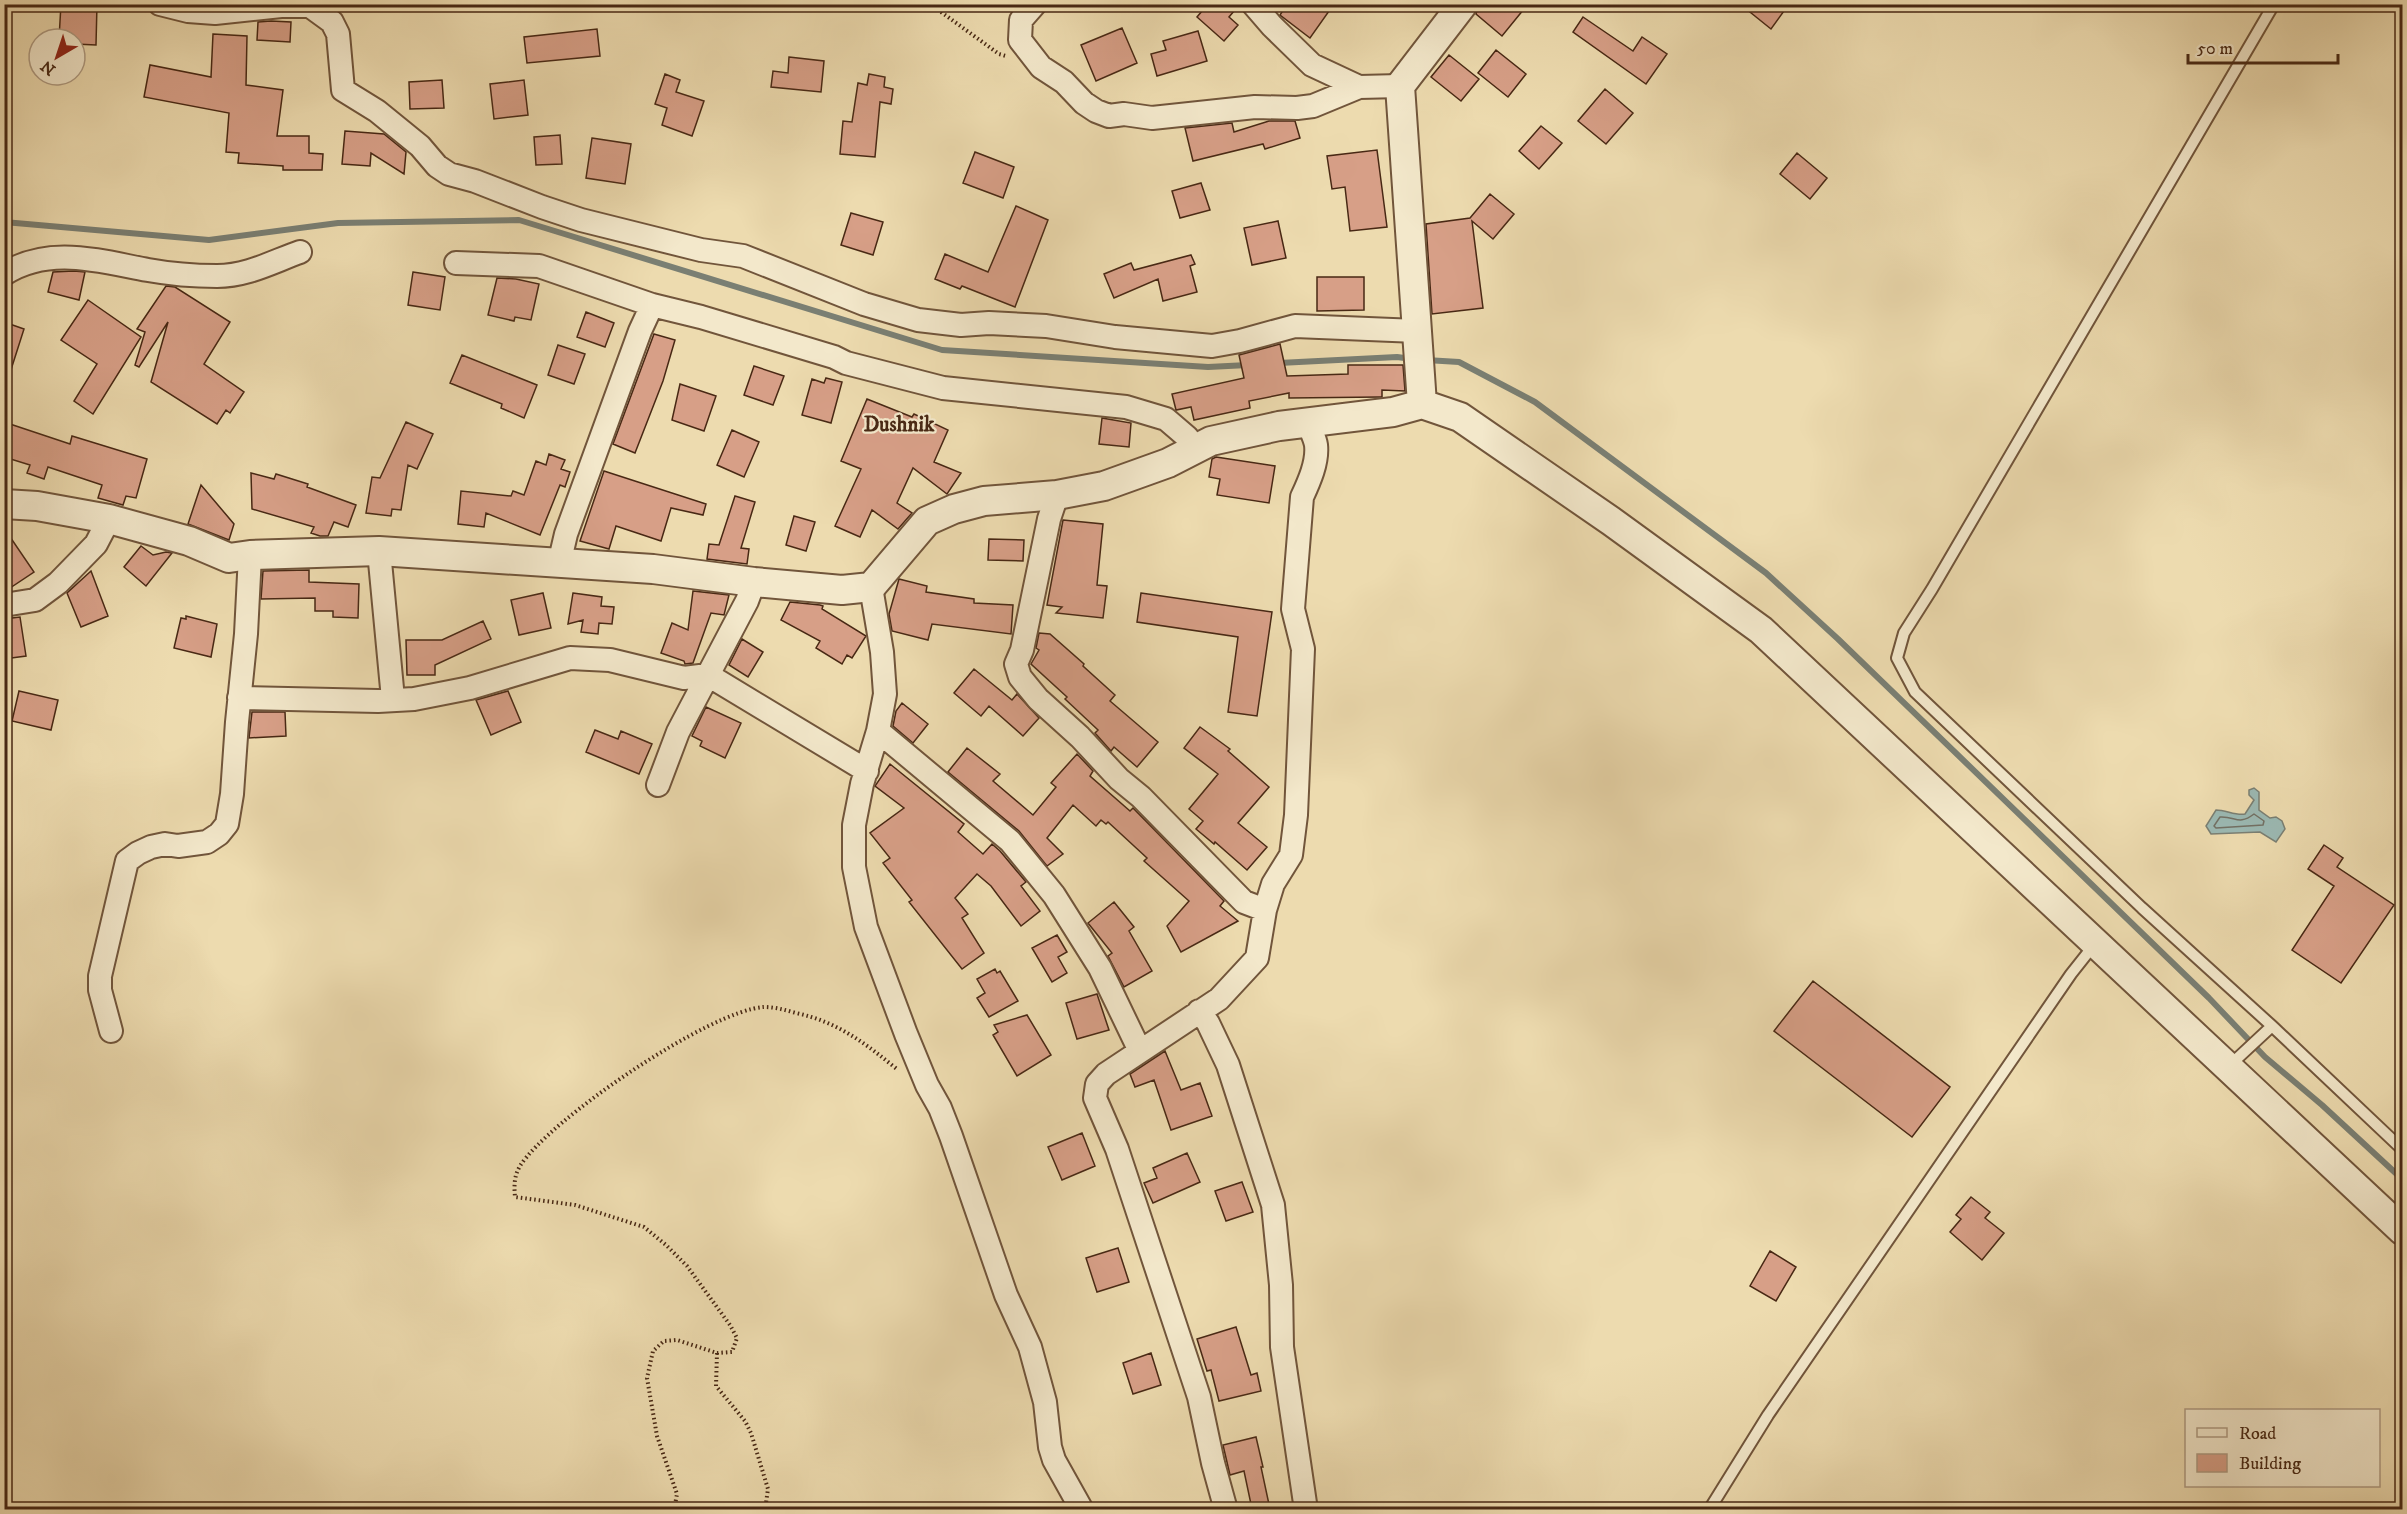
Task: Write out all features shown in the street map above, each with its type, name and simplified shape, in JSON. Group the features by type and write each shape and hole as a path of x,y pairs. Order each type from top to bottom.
{"street":[{"path":"160,4 188,11 215,13 281,6 310,6 332,22 338,34 343,90 377,111 420,146 437,166 449,174 475,181 581,220 701,250 743,256 864,304 918,320 961,325 989,323 1046,326 1115,338 1212,346 1295,326 1418,350"},
{"path":"1035,4 1021,20 1020,40 1041,67 1064,82 1084,103 1109,116 1124,114 1152,118 1255,107 1312,106 1359,87 1400,86"},
{"path":"1253,4 1312,65 1359,87"},
{"path":"1422,404 1400,86 1463,4"},
{"path":"4,274 34,260 62,256 160,272 232,275 259,268 300,252"},
{"path":"456,263 539,266 652,305 701,317 834,357 846,363 943,388 1126,407 1166,420 1187,436 1194,448"},
{"path":"559,564 566,534 640,331 652,305"},
{"path":"4,504 37,506 109,519 189,542 229,558 250,555 379,551 653,569 842,590 871,586 927,521 954,509 984,501 1057,495 1104,486 1168,463 1211,441 1279,426 1393,412 1422,404 1460,417 1611,521 1761,630 2094,944 2236,1060 2403,1230"},
{"path":"1226,1509 1213,1463 1199,1397 1117,1149 1095,1098 1097,1084 1106,1074 1139,1049 1219,999 1257,958 1265,910 1279,872 1291,855 1296,814 1303,649 1293,609 1302,497 1315,459 1316,445 1308,422"},
{"path":"1057,495 1049,519 1022,650 1016,664 1020,677 1038,699 1080,736 1119,779 1141,797 1244,902 1265,910"},
{"path":"4,604 35,600 46,593 96,544 109,519"},
{"path":"379,551 393,699"},
{"path":"111,1031 100,990 100,976 127,861 138,852 151,846 165,844 178,846 207,842 219,834 227,824 232,801 250,555"},
{"path":"658,785 678,732 747,601 754,582"},
{"path":"871,586 885,694 854,825 854,867 866,927 906,1034 951,1136 1006,1295 1030,1347 1045,1402 1054,1460 1082,1509"},
{"path":"239,698 378,701 414,699 445,694 570,658 610,660 684,678 708,675 867,771"},
{"path":"878,731 1010,841 1054,895 1100,968 1139,1049"},
{"path":"1200,1011 1228,1065 1273,1205 1281,1286 1282,1347 1306,1509"}],"lane":[{"path":"2274,4 1932,589 1904,633 1897,658 1915,692 2142,908 2403,1149"},
{"path":"1709,1509 1768,1415 2071,974 2094,944"},
{"path":"2236,1060 2272,1026"}],"path":[{"path":"930,4 999,54 1028,61 1041,67"},
{"path":"674,1509 677,1494 657,1436 647,1378 653,1351 663,1341 677,1340 717,1353 732,1352 737,1338 687,1266 644,1227 575,1205 515,1197 514,1182 518,1168 530,1151 606,1087 674,1044 725,1018 752,1009 780,1009 807,1015 846,1031 858,1037 904,1077"},
{"path":"717,1353 716,1386 745,1421 751,1433 768,1489 765,1509"}],"water":[{"path":"2254,788 2259,792 2259,810 2270,818 2276,817 2282,821 2285,829 2276,842 2260,832 2211,834 2206,826 2216,810 2245,814 2254,800 2249,795 2249,790"}],"building":[{"path":"61,4 97,4 96,45 87,45 87,27 60,27"},
{"path":"1208,4 1240,4 1229,17 1238,25 1224,41 1197,17"},
{"path":"1287,4 1334,4 1310,38 1280,15"},
{"path":"1479,4 1528,4 1502,36 1476,14"},
{"path":"1740,4 1789,4 1771,29"},
{"path":"1583,17 1633,51 1642,37 1667,54 1646,84 1573,32"},
{"path":"258,22 291,22 290,42 257,40"},
{"path":"1122,28 1137,63 1096,81 1081,45"},
{"path":"597,29 600,56 527,63 524,37"},
{"path":"1198,31 1207,61 1157,76 1151,54 1166,50 1163,41"},
{"path":"213,34 247,36 246,85 283,90 277,136 309,136 309,153 323,154 322,170 283,170 283,166 238,163 239,153 226,152 229,113 144,97 150,65 211,77"},
{"path":"1496,50 1526,74 1508,97 1478,73"},
{"path":"1449,55 1479,79 1461,101 1431,77"},
{"path":"789,57 824,61 821,92 771,87 773,71 788,73"},
{"path":"665,74 680,80 676,92 704,101 692,136 662,125 667,108 655,104"},
{"path":"869,74 885,77 884,87 893,89 891,104 880,102 875,157 840,154 843,121 852,122 858,83 867,85"},
{"path":"442,80 444,108 410,109 409,82"},
{"path":"524,80 528,115 494,119 490,84"},
{"path":"1605,89 1633,113 1606,144 1578,121"},
{"path":"1269,121 1295,121 1300,138 1265,149 1263,144 1193,161 1185,128 1232,123 1234,132"},
{"path":"1541,126 1562,143 1539,169 1519,151"},
{"path":"345,131 384,134 406,152 404,174 371,153 370,166 342,164"},
{"path":"560,135 562,164 536,165 534,137"},
{"path":"592,138 631,144 625,184 586,178"},
{"path":"1377,150 1387,227 1350,231 1345,187 1332,189 1327,156"},
{"path":"975,152 1014,167 1003,198 963,183"},
{"path":"1797,153 1827,178 1810,199 1780,174"},
{"path":"1201,183 1210,210 1180,218 1172,191"},
{"path":"1490,194 1514,214 1493,239 1472,221 1483,308 1432,314 1426,224 1470,218"},
{"path":"1016,206 1048,220 1015,307 962,286 960,289 935,279 945,254 988,272"},
{"path":"851,213 883,222 873,255 841,245"},
{"path":"1278,221 1286,258 1252,265 1244,228"},
{"path":"1191,255 1195,264 1190,266 1197,292 1163,301 1158,279 1114,298 1104,274 1131,263 1134,270"},
{"path":"53,272 85,272 79,300 48,292"},
{"path":"413,272 445,277 440,310 408,305"},
{"path":"1317,277 1364,277 1364,310 1317,311"},
{"path":"497,278 539,284 531,320 515,317 514,321 488,315"},
{"path":"166,286 175,287 230,322 204,364 244,392 230,413 226,410 217,424 151,382 168,322 139,367 135,365 145,332 137,329"},
{"path":"88,300 141,337 93,414 74,401 97,364 61,340"},
{"path":"586,312 614,323 605,347 577,337"},
{"path":"4,322 24,329 8,379 4,378"},
{"path":"654,334 675,340 663,381 635,453 613,444"},
{"path":"1280,344 1287,376 1348,374 1348,365 1403,365 1405,391 1382,390 1382,397 1289,398 1289,393 1249,401 1250,408 1194,420 1191,407 1176,410 1172,394 1244,378 1239,355"},
{"path":"558,345 585,354 574,384 548,375"},
{"path":"462,355 537,385 524,418 501,408 502,404 450,383"},
{"path":"754,366 784,376 773,405 744,395"},
{"path":"826,378 842,382 831,423 802,415 812,379 824,383"},
{"path":"680,384 716,396 704,431 672,420"},
{"path":"867,399 912,417 914,414 948,430 934,462 961,473 947,494 913,468 897,503 912,513 898,529 872,510 860,537 835,526 861,469 841,461"},
{"path":"1102,418 1131,423 1129,447 1099,444"},
{"path":"4,422 70,444 72,436 147,459 136,498 126,496 123,505 98,498 102,485 48,467 44,479 27,473 30,465 4,457"},
{"path":"406,422 433,434 417,469 408,465 401,510 392,509 391,516 366,513 372,477 380,478"},
{"path":"732,430 759,442 744,477 717,465"},
{"path":"549,454 565,460 561,469 570,472 565,487 560,485 540,535 486,513 484,527 458,524 461,491 511,496 513,491 524,495 536,461 546,465"},
{"path":"1216,457 1275,466 1269,503 1217,495 1220,479 1209,477 1212,459"},
{"path":"604,471 706,504 703,515 671,508 661,541 616,526 609,549 580,541"},
{"path":"251,473 274,479 276,474 308,484 307,487 356,505 348,527 334,522 328,536 320,536 311,533 314,527 252,509"},
{"path":"201,485 234,524 229,540 188,524"},
{"path":"735,496 755,502 741,548 749,549 747,564 707,559 709,544 719,545"},
{"path":"794,516 815,522 806,551 786,545"},
{"path":"1063,520 1103,524 1097,585 1107,586 1103,618 1056,613 1062,607 1047,605"},
{"path":"4,528 34,572 10,588 4,579"},
{"path":"989,539 1024,540 1023,561 988,560"},
{"path":"141,546 153,555 172,553 146,586 124,567"},
{"path":"309,570 309,582 359,584 358,618 333,617 333,611 315,611 315,598 261,599 263,571"},
{"path":"91,571 108,616 81,627 67,593"},
{"path":"899,579 927,586 926,592 974,599 974,603 1013,605 1011,634 932,624 928,640 892,631 889,614"},
{"path":"693,591 729,595 724,615 711,613 693,663 685,664 684,661 661,653 672,623 688,630"},
{"path":"543,593 551,628 519,635 511,600"},
{"path":"573,593 602,597 601,606 614,607 612,624 599,623 598,634 581,632 583,620 568,624"},
{"path":"1141,593 1272,612 1257,716 1228,712 1238,637 1137,622"},
{"path":"790,602 823,606 822,609 866,636 852,658 847,655 842,664 816,648 820,641 781,620"},
{"path":"186,616 217,624 211,657 174,648 181,618 186,619"},
{"path":"20,617 26,656 4,659 4,619"},
{"path":"483,621 491,639 435,665 435,675 407,675 406,640 442,640"},
{"path":"1039,633 1050,634 1084,664 1083,666 1115,695 1110,701 1158,742 1137,767 1114,747 1111,751 1095,733 1098,730 1031,664 1039,650 1036,648"},
{"path":"742,639 763,652 748,677 729,665"},
{"path":"974,669 1012,700 1017,694 1039,718 1023,736 989,706 981,716 954,693"},
{"path":"19,691 58,700 51,730 12,721"},
{"path":"508,691 521,722 491,735 476,700"},
{"path":"902,703 928,724 913,743 893,726 896,711"},
{"path":"706,707 741,723 725,758 700,746 702,741 692,736"},
{"path":"252,712 285,712 286,736 249,738"},
{"path":"1200,727 1230,749 1228,751 1269,787 1238,823 1267,847 1247,870 1196,829 1203,821 1189,809 1218,774 1184,748"},
{"path":"595,730 618,739 621,731 652,744 639,774 586,752"},
{"path":"967,748 1000,774 993,781 1033,815 1056,787 1051,783 1077,754 1093,771 1090,776 1130,811 1133,808 1224,901 1220,906 1238,921 1181,952 1167,926 1189,901 1144,861 1147,858 1108,822 1106,824 1101,820 1096,826 1073,805 1047,838 1063,854 1047,866 1019,831 948,772"},
{"path":"890,764 964,824 958,832 983,854 992,844 1000,851 1026,882 1021,886 1040,911 1021,926 991,886 977,874 955,898 968,914 962,918 984,953 962,969 909,902 912,900 883,863 890,858 870,833 904,808 875,786"},
{"path":"2324,845 2343,858 2337,867 2394,905 2341,983 2292,950 2334,886 2308,869"},
{"path":"1114,902 1134,927 1129,931 1152,971 1124,987 1108,956 1112,953 1088,923"},
{"path":"1057,935 1067,952 1058,957 1067,973 1052,982 1032,948"},
{"path":"995,969 997,973 1000,971 1018,1001 989,1017 977,998 985,993 977,979"},
{"path":"1813,981 1950,1087 1912,1137 1774,1031"},
{"path":"1097,994 1109,1030 1077,1039 1066,1003"},
{"path":"1027,1015 1051,1055 1017,1076 993,1035 998,1032 994,1025"},
{"path":"1165,1051 1181,1090 1200,1083 1212,1116 1171,1130 1154,1080 1135,1087 1130,1074"},
{"path":"1082,1133 1095,1166 1062,1180 1048,1147"},
{"path":"1187,1153 1200,1182 1153,1203 1144,1183 1157,1178 1153,1168"},
{"path":"1242,1182 1253,1212 1226,1221 1215,1191"},
{"path":"1971,1197 1990,1212 1985,1218 2004,1233 1982,1260 1950,1232 1961,1219 1956,1215"},
{"path":"1118,1248 1129,1282 1097,1292 1086,1258"},
{"path":"1770,1251 1796,1267 1776,1301 1750,1286"},
{"path":"1236,1327 1251,1375 1257,1373 1261,1391 1219,1401 1211,1370 1207,1371 1197,1339"},
{"path":"1151,1353 1161,1385 1133,1394 1123,1363"},
{"path":"1256,1437 1270,1509 1252,1509 1244,1471 1230,1475 1223,1445"}],"waterway":[{"path":"4,222 209,240 338,223 519,220 942,350 1208,367 1248,365"},
{"path":"1279,363 1397,357 1412,359"},
{"path":"1426,360 1459,362 1535,402 1766,573 1838,639 2209,998 2265,1057 2322,1105 2402,1179"}],"district":[{"name":"Dushnik","path":"899,424"}]}
